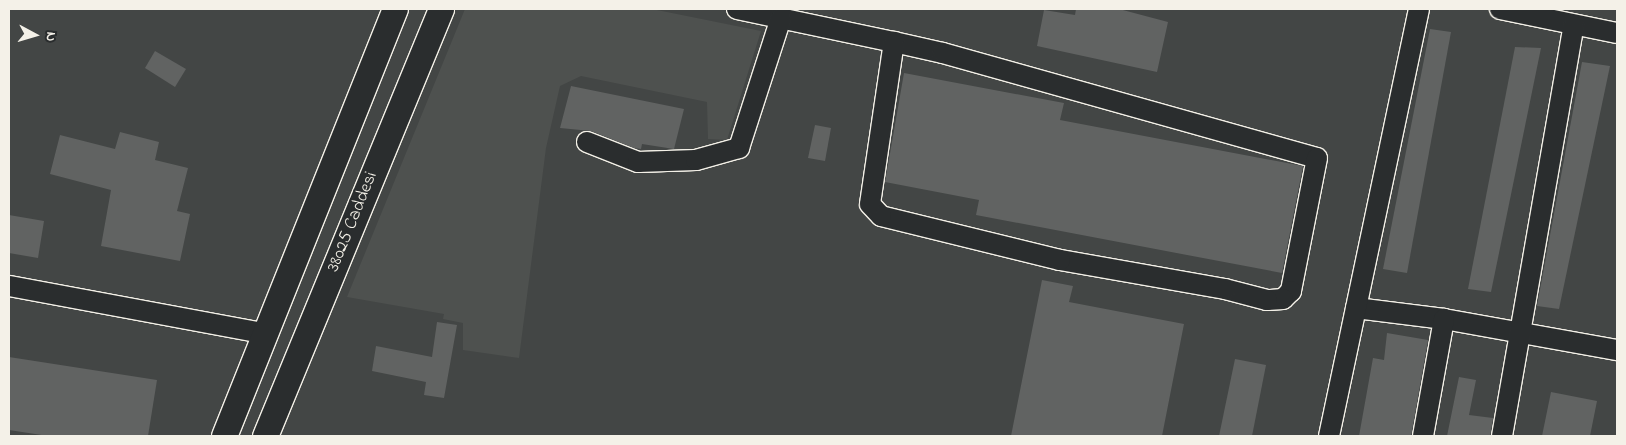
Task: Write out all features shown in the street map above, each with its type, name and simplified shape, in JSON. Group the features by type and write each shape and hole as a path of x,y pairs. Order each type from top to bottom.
{"main road":[{"path":"224,436 267,334 395,9"},
{"name":"38025 Caddesi","path":"265,436 441,9"}],"street":[{"path":"737,9 943,52 1317,158 1291,292 1283,299 1267,300 1225,289 1060,260 881,216 870,204 894,42"},
{"path":"1329,436 1419,9"},
{"path":"1500,9 1617,33"},
{"path":"587,142 638,162 696,160 739,148 781,18"},
{"path":"1502,436 1574,25"},
{"path":"9,286 267,334"},
{"path":"1356,308 1444,319 1617,350"},
{"path":"1424,436 1444,319"}],"shaded area":[{"path":"9,9 1617,9 1617,436 9,436"},
{"path":"465,9 652,9 761,31 727,140 708,139 707,102 581,76 560,86 546,148 519,358 463,350 463,323 443,319 444,314 347,297"}],"building":[{"path":"1076,9 1119,9 1168,22 1157,72 1037,46 1044,10 1075,15"},
{"path":"1430,29 1451,32 1407,273 1383,269"},
{"path":"1515,47 1541,48 1491,292 1468,289"},
{"path":"155,51 186,69 175,87 145,68"},
{"path":"1582,62 1610,66 1559,309 1537,306"},
{"path":"904,73 1064,103 1060,120 1303,166 1282,273 976,215 979,200 885,182"},
{"path":"571,86 684,109 674,149 642,144 641,149 634,148 591,131 560,128"},
{"path":"815,125 831,128 825,161 808,158"},
{"path":"120,132 159,142 155,160 188,168 177,211 190,214 180,261 101,246 111,190 50,174 60,135 115,149"},
{"path":"9,215 44,221 38,258 9,253"},
{"path":"1042,280 1073,286 1069,302 1184,324 1162,436 1011,436"},
{"path":"437,322 457,325 444,398 424,395 426,382 372,371 376,346 432,357"},
{"path":"1387,333 1428,340 1411,436 1359,436 1373,358 1384,360"},
{"path":"9,357 157,380 148,436 48,436 9,430"},
{"path":"1235,359 1266,365 1252,436 1219,436"},
{"path":"1459,377 1476,380 1469,415 1493,418 1490,436 1447,436"},
{"path":"1551,392 1597,401 1590,436 1542,436"}]}
